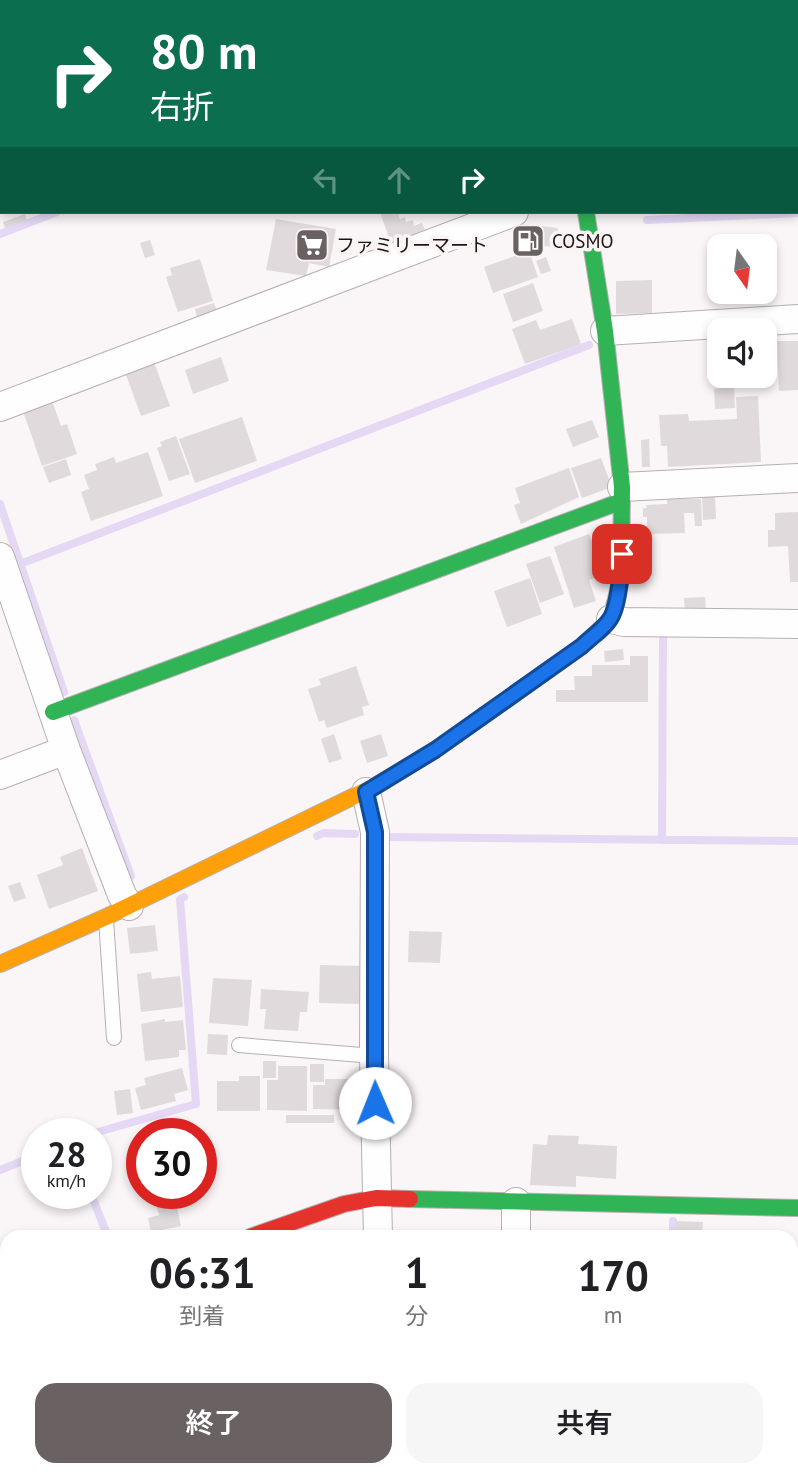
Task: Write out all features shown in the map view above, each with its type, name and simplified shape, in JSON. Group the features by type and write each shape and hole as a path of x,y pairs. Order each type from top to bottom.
{"street":[{"path":"0,407 509,214"},
{"path":"0,964 118,912 366,792 435,750 570,654 611,619 621,579 622,494 606,331 586,214"},
{"path":"606,331 798,318"},
{"path":"53,712 610,504 622,494 798,478"},
{"path":"0,557 66,750 121,895 118,912"},
{"path":"611,619 625,622 798,624"},
{"path":"0,775 66,750"},
{"path":"366,792 375,832 374,1056 378,1230"},
{"path":"269,1230 344,1203 376,1198 798,1208"},
{"path":"516,1202 516,1230"}],"lane":[{"path":"114,1038 118,912"},
{"path":"239,1045 374,1056"}],"building":[{"path":"25,214 27,221 5,228 3,222"},
{"path":"381,214 398,214 400,219 405,217 406,222 413,220 414,226 422,223 427,235 392,247"},
{"path":"276,219 336,229 329,267 309,263 306,276 266,270"},
{"path":"521,224 558,228 556,247 519,244"},
{"path":"150,240 155,255 145,258 140,243"},
{"path":"529,251 538,277 493,293 484,267"},
{"path":"546,257 551,271 541,274 536,261"},
{"path":"200,259 213,301 178,312 166,277 172,275 170,268"},
{"path":"652,280 652,313 616,314 616,281"},
{"path":"533,283 543,311 513,322 503,294"},
{"path":"214,303 218,314 198,321 195,309"},
{"path":"572,319 581,344 525,364 512,329 536,320 540,330"},
{"path":"777,341 798,341 798,390 779,391"},
{"path":"221,357 229,381 193,394 185,370"},
{"path":"154,362 170,406 141,416 125,372"},
{"path":"734,388 735,408 715,409 714,389"},
{"path":"758,396 761,462 668,467 667,446 661,446 659,415 688,414 689,421 737,419 736,397"},
{"path":"52,401 61,426 67,424 77,454 42,466 23,411"},
{"path":"242,417 257,461 195,483 179,439"},
{"path":"592,420 599,437 573,447 566,429"},
{"path":"176,436 190,474 169,481 157,448 162,446 160,442"},
{"path":"649,439 650,467 642,467 641,440"},
{"path":"148,452 163,496 91,521 81,492 89,489 84,475 97,470 95,464 114,457 116,463"},
{"path":"601,458 612,487 582,498 571,468"},
{"path":"66,459 71,475 49,483 43,467"},
{"path":"569,468 579,497 521,524 514,505 520,503 515,488"},
{"path":"702,497 715,497 716,519 703,520"},
{"path":"667,499 701,499 702,526 695,526 694,513 684,513 685,533 647,534 647,517 643,517 643,508 647,508 646,505 667,504"},
{"path":"798,512 798,582 790,582 788,546 768,547 768,530 775,530 775,513"},
{"path":"589,534 592,541 594,540 606,573 589,580 596,601 574,608 554,547"},
{"path":"550,556 564,594 540,603 526,564"},
{"path":"530,578 542,614 507,627 494,591"},
{"path":"705,597 706,610 685,611 684,598"},
{"path":"623,649 624,660 605,662 604,651"},
{"path":"630,656 648,656 648,702 556,702 556,690 575,690 574,676 592,676 592,665 630,665"},
{"path":"356,666 369,705 362,707 364,715 327,728 324,720 319,722 308,689 321,685 319,679"},
{"path":"334,734 342,759 329,763 321,739"},
{"path":"381,734 388,756 367,763 360,741"},
{"path":"82,848 98,891 49,909 37,875 63,865 60,857"},
{"path":"20,882 26,898 14,902 8,886"},
{"path":"155,925 158,951 130,954 127,928"},
{"path":"409,931 442,932 440,963 408,962"},
{"path":"320,965 362,966 361,1004 319,1003"},
{"path":"151,972 152,979 180,976 183,1007 141,1012 137,974"},
{"path":"213,978 252,980 248,1026 209,1023"},
{"path":"261,989 309,992 307,1012 300,1012 298,1031 264,1029 266,1009 260,1009"},
{"path":"165,1019 165,1022 183,1020 186,1050 179,1050 179,1057 145,1061 141,1024"},
{"path":"208,1034 228,1035 227,1055 207,1054"},
{"path":"263,1061 276,1061 276,1078 263,1078"},
{"path":"310,1064 324,1064 324,1082 310,1082"},
{"path":"278,1066 307,1066 307,1111 267,1110 267,1080 278,1080"},
{"path":"182,1068 188,1090 174,1094 176,1101 141,1110 135,1088 146,1085 144,1078"},
{"path":"239,1076 260,1076 260,1111 217,1111 217,1081 239,1081"},
{"path":"325,1079 364,1079 364,1110 313,1109 313,1085 325,1085"},
{"path":"130,1089 133,1113 117,1115 114,1091"},
{"path":"286,1115 334,1115 334,1123 286,1123"},
{"path":"548,1135 579,1136 578,1144 617,1146 616,1179 576,1176 576,1187 530,1185 533,1144 547,1145"},
{"path":"157,1209 177,1209 181,1226 151,1230 148,1218 159,1215"},
{"path":"676,1221 703,1222 702,1230 675,1230"}],"waterway":[{"path":"0,234 52,214"},
{"path":"647,220 776,214"},
{"path":"20,564 589,345"},
{"path":"0,504 64,692"},
{"path":"662,840 663,635"},
{"path":"74,720 131,876"},
{"path":"317,836 323,833 355,834"},
{"path":"390,837 798,841"},
{"path":"112,1128 196,1104 180,899 184,897"},
{"path":"0,1170 21,1161"},
{"path":"97,1209 105,1230"},
{"path":"673,1221 673,1230"}],"traffic: fast":[{"path":"377,785 435,750 582,646 611,619 621,579 622,487 605,331 586,214"},
{"path":"53,712 622,501"},
{"path":"410,1199 798,1208"}],"traffic: slow":[{"path":"0,964 106,917 377,785"}],"traffic: jam":[{"path":"270,1230 344,1204 376,1198 410,1199"}],"place":[{"name":"COSMO","path":"528,241"},
{"name":"ファミリーマート","path":"312,245"}],"route":[{"path":"375,1103 375,832 366,792 435,750 582,646 611,619 621,579 622,554"}]}
